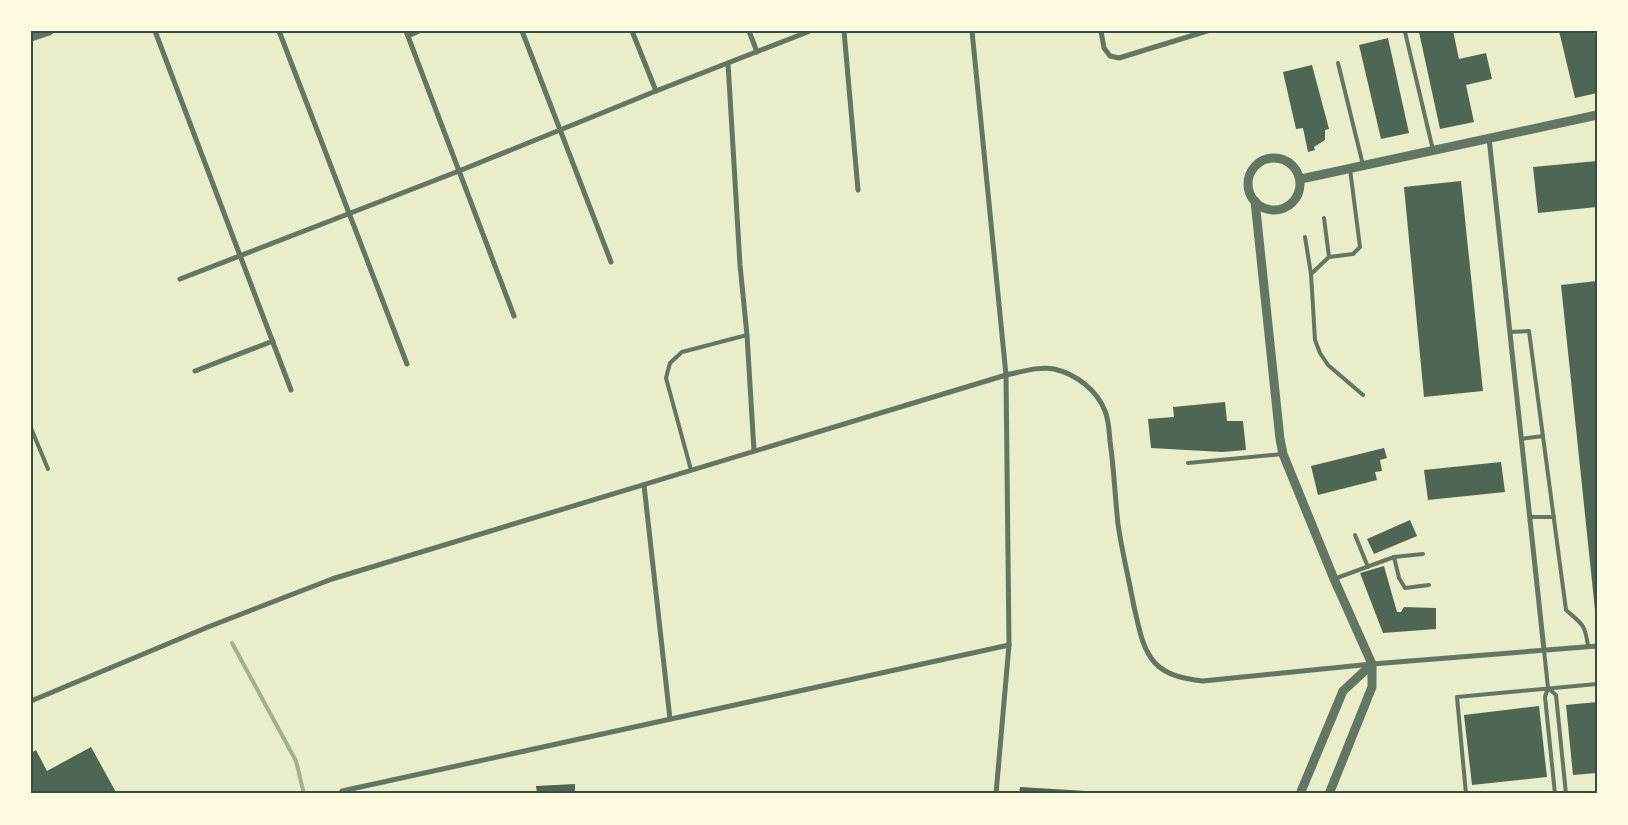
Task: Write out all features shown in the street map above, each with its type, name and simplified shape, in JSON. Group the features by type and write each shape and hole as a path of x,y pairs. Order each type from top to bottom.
{"street":[{"path":"31,37 50,31"},
{"path":"155,31 291,390"},
{"path":"279,31 407,364"},
{"path":"419,31 407,34 514,316"},
{"path":"522,31 611,262"},
{"path":"632,31 656,91"},
{"path":"749,31 757,52"},
{"path":"180,279 459,171 810,31"},
{"path":"844,31 858,190"},
{"path":"972,31 1006,375 1009,645 996,794"},
{"path":"1101,31 1104,48 1110,56 1118,58 1208,31"},
{"path":"728,63 740,265 747,335 754,451"},
{"path":"1300,179 1597,115"},
{"path":"1489,138 1544,650"},
{"path":"1276,157 1292,164 1300,179 1301,188 1298,196 1286,208 1278,210 1269,210 1261,207 1250,194 1248,185 1249,176 1253,168 1267,158 1276,157"},
{"path":"1255,201 1283,454 1334,579 1372,664 1372,687 1328,794"},
{"path":"195,371 273,341"},
{"path":"31,702 208,626 332,579 1006,375 1044,368 1066,373 1087,385 1105,410 1114,468 1118,524 1142,641 1147,652 1162,669 1186,679 1203,681 1372,664 1597,646"},
{"path":"644,486 670,719"},
{"path":"342,791 1009,645"},
{"path":"1300,794 1342,691 1372,664"}],"lane":[{"path":"1405,32 1433,150"},
{"path":"1338,63 1362,165"},
{"path":"1311,274 1329,257 1353,254 1360,246 1350,168"},
{"path":"1324,218 1329,257"},
{"path":"1305,237 1311,274 1314,340 1328,365 1363,395"},
{"path":"1510,332 1529,331 1566,610 1582,624 1586,632 1588,646"},
{"path":"691,470 666,378 670,363 682,352 747,335"},
{"path":"31,428 48,469"},
{"path":"1521,438 1543,436"},
{"path":"1188,463 1283,454"},
{"path":"1530,517 1554,517"},
{"path":"1355,534 1368,567"},
{"path":"1334,579 1394,557 1423,554"},
{"path":"1394,557 1399,578 1405,588 1429,585"},
{"path":"1544,650 1548,688 1544,697 1555,794"},
{"path":"1466,794 1457,697 1597,684"},
{"path":"1548,688 1556,695 1566,794"},
{"path":"1584,794 1597,793"}],"building":[{"path":"1453,31 1459,59 1486,53 1492,79 1466,85 1474,122 1440,129 1419,32"},
{"path":"1559,31 1594,31 1597,43 1597,93 1575,98"},
{"path":"1388,38 1409,133 1381,139 1359,45"},
{"path":"1312,65 1329,129 1325,130 1325,140 1314,147 1315,150 1308,152 1303,128 1296,129 1283,72"},
{"path":"1597,161 1597,207 1538,213 1533,167"},
{"path":"1461,181 1483,391 1424,397 1404,187"},
{"path":"1597,281 1597,610 1595,610 1561,285"},
{"path":"1225,402 1227,421 1243,421 1246,450 1222,452 1151,448 1148,419 1174,417 1173,407"},
{"path":"1384,448 1387,458 1380,460 1382,471 1375,472 1377,480 1318,495 1311,466"},
{"path":"1501,462 1505,492 1428,500 1424,470"},
{"path":"1410,520 1417,536 1374,554 1367,539"},
{"path":"1384,566 1397,612 1401,612 1404,607 1436,608 1436,629 1383,633 1360,573"},
{"path":"1597,702 1597,773 1573,775 1566,705"},
{"path":"1539,706 1547,777 1472,785 1464,715"},
{"path":"91,747 117,794 31,794 31,753 36,750 47,771"},
{"path":"575,784 575,794 537,794 536,786"},
{"path":"1020,787 1086,791 1086,794 1019,794"}],"waterway":[{"path":"232,643 296,761 303,790 302,794"}]}
